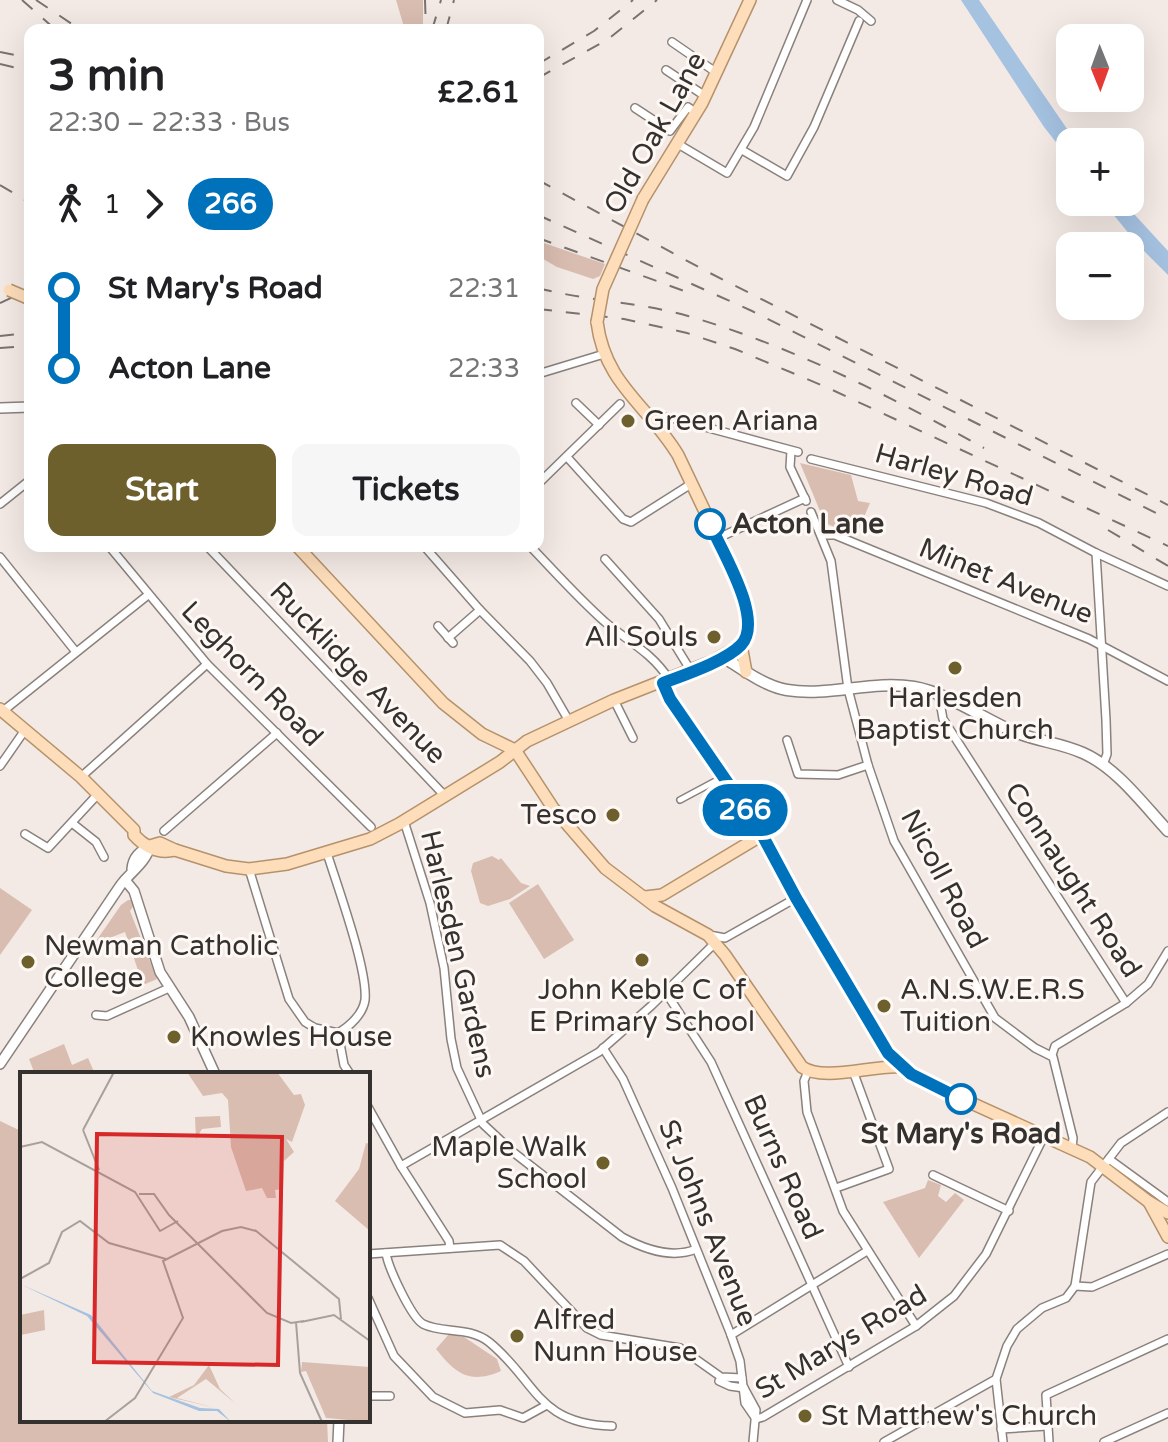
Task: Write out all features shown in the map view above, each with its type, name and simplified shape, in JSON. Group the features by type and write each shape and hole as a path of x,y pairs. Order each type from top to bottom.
{"main road":[{"name":"Old Oak Lane","path":"604,354 597,322 603,289 643,199 696,113 750,0"},
{"path":"5,288 24,296"},
{"path":"604,354 613,374 655,422 678,455 738,581 749,624 741,645 746,672"},
{"path":"303,552 443,703 482,734 515,750 549,802 605,868 645,897 660,901 712,939 802,1067 821,1074 853,1071 886,1059 899,1062 900,1067 925,1082 1106,1162 1149,1202 1168,1237"},
{"path":"2,710 81,777 134,830 134,835 226,866 249,869 287,864 378,836 527,741 614,700 723,657 741,645"},
{"path":"723,657 746,672 787,690 888,685 912,686 939,696 1020,735 1084,754 1103,765 1168,831"},
{"path":"660,901 762,835 886,1059"},
{"path":"1149,1202 1167,1208"}],"street":[{"path":"678,144 727,173 754,127 807,0"},
{"path":"837,0 858,10 871,21"},
{"path":"742,150 787,176 814,127 859,21"},
{"path":"672,42 717,73"},
{"path":"666,70 705,96"},
{"path":"635,108 670,131 688,107 696,113"},
{"path":"544,372 604,354"},
{"path":"576,403 599,425"},
{"path":"544,478 620,404"},
{"path":"0,408 24,407"},
{"path":"655,422 668,417 794,452 790,467 806,501 716,539"},
{"path":"567,457 623,519 631,522 691,484"},
{"name":"Harley Road","path":"811,459 986,503 1039,523 1168,586"},
{"path":"0,504 24,485"},
{"name":"Nicoll Road","path":"811,512 822,535 834,575 848,689 868,765 898,851 995,1018 1035,1048 1052,1055"},
{"name":"Minet Avenue","path":"822,535 835,535 1101,644 1168,681"},
{"name":"Leghorn Road","path":"114,552 207,664 371,827"},
{"name":"Rucklidge Avenue","path":"213,552 445,796"},
{"path":"429,552 530,661 569,721"},
{"path":"536,552 575,595 652,656 666,681 670,699 762,835"},
{"path":"1096,553 1106,720 1107,754 1103,765"},
{"path":"0,557 76,652"},
{"path":"605,559 659,619 691,671"},
{"path":"2,710 148,595"},
{"path":"438,626 450,640 480,610"},
{"path":"81,777 207,664"},
{"name":"Connaught Road","path":"939,696 943,719 1126,1003"},
{"path":"614,700 633,738"},
{"path":"0,766 25,730"},
{"path":"0,1064 132,869 140,851 159,843 277,733"},
{"path":"787,740 798,774 838,775 868,765"},
{"path":"680,800 723,777"},
{"path":"25,834 48,848 98,794"},
{"name":"Harlesden Gardens","path":"404,821 430,903 444,968 457,1068 481,1121 503,1145 622,1237 662,1252 681,1253 696,1249"},
{"path":"72,823 96,842 104,857"},
{"path":"327,853 356,951 365,994 365,1003 359,1013 338,1033"},
{"path":"249,869 289,999 305,1022 315,1028 338,1033"},
{"path":"122,883 136,897 160,972 189,1017 214,1072"},
{"path":"401,1166 603,1048 665,991 712,939 725,938 796,898"},
{"path":"1072,1148 1074,1142 1052,1055 1055,1046 1126,1003 1148,984 1167,956"},
{"path":"96,1015 107,1016 169,988"},
{"name":"Burns Road","path":"665,991 711,1062 744,1129 849,1367"},
{"path":"338,1033 344,1065 349,1072"},
{"name":"St Johns Avenue","path":"603,1048 628,1090 696,1249 740,1361 745,1403 756,1419"},
{"path":"808,1071 804,1081 807,1112 843,1211 916,1326"},
{"path":"836,1188 889,1169 853,1071"},
{"path":"370,1111 450,1248"},
{"path":"1003,1442 996,1379 1003,1354 1017,1329 1042,1308 1066,1298 1075,1286 1091,1182 1121,1143 1168,1112"},
{"name":"St Marys Road","path":"756,1419 916,1326 954,1296 986,1254 1044,1136"},
{"path":"1106,1162 1167,1208"},
{"path":"933,1175 1009,1211"},
{"path":"370,1254 500,1245 524,1261 587,1328 601,1335 680,1348 725,1379 742,1378"},
{"path":"731,1335 867,1251"},
{"path":"386,1253 412,1312 423,1324 474,1333 489,1342 545,1406 574,1421 612,1426"},
{"path":"1075,1286 1092,1287 1168,1254"},
{"path":"370,1302 394,1356 441,1403 465,1413 500,1410 523,1418 545,1406"},
{"path":"1049,1442 1046,1395 1168,1339"},
{"path":"706,1367 720,1381 744,1388"},
{"path":"884,1442 996,1379"},
{"path":"370,1396 390,1396"},
{"path":"1104,1442 1168,1413"},
{"path":"753,1442 756,1419"},
{"path":"338,1442 339,1422"},
{"path":"1001,1429 1047,1426"}],"shaded area":[{"path":"396,0 423,0 423,24 403,24"},
{"path":"544,243 605,264 600,276 593,279 544,259"},
{"path":"800,463 851,475 858,501 870,503 856,536 825,523"},
{"path":"492,856 501,858 521,883 530,886 510,899 488,906 480,903 471,871 473,863"},
{"path":"538,884 574,940 544,959 509,903"},
{"path":"0,888 32,910 0,955"},
{"path":"132,900 134,905 130,911 157,979 143,985 125,932 94,944 121,905"},
{"path":"64,1044 72,1065 88,1058 94,1072 34,1072 29,1059"},
{"path":"0,1121 20,1131 20,1422 327,1422 328,1442 0,1442"},
{"path":"928,1180 941,1185 938,1196 946,1202 955,1193 964,1200 919,1258 883,1202 925,1188"},
{"path":"449,1334 464,1337 497,1359 501,1371 471,1377 456,1370 436,1349"}],"water":[{"path":"961,0 979,0 1066,128 1056,128 1056,142"},
{"path":"1115,216 1136,216 1168,251 1168,275 1144,251 1144,232 1128,232"}],"railway":[{"path":"22,0 49,24"},
{"path":"36,0 72,24"},
{"path":"425,0 426,24"},
{"path":"434,24 441,0"},
{"path":"448,24 454,0"},
{"path":"544,60 594,31 633,0"},
{"path":"544,75 607,40 657,0"},
{"path":"0,52 24,57"},
{"path":"0,64 24,70"},
{"path":"544,183 704,270 1168,505"},
{"path":"0,185 24,199"},
{"path":"544,218 752,311 1168,519"},
{"path":"544,240 687,292"},
{"path":"544,289 669,311 726,328 839,374 984,448"},
{"path":"0,303 24,292"},
{"path":"544,310 624,319 687,333 735,349 826,387 1168,546"},
{"path":"0,336 24,334"},
{"path":"0,348 24,346"},
{"path":"1108,530 1168,566"}],"bus line":[{"name":"266","path":"710,524 738,581 749,624 746,635 741,645 723,657 663,683 670,699 758,827 862,1013 888,1053 911,1074 961,1099"}],"place":[{"name":"Green Ariana","path":"628,421"},
{"name":"Acton Lane","path":"710,524"},
{"name":"All Souls","path":"714,637"},
{"name":"Harlesden Baptist Church","path":"955,668"},
{"name":"Tesco","path":"613,815"},
{"name":"John Keble C of E Primary School","path":"642,960"},
{"name":"Newman Catholic College","path":"28,962"},
{"name":"A.N.S.W.E.R.S Tuition","path":"884,1006"},
{"name":"Knowles House","path":"174,1037"},
{"name":"St Mary's Road","path":"961,1099"},
{"name":"Maple Walk School","path":"603,1163"},
{"name":"Alfred Nunn House","path":"517,1336"},
{"name":"St Matthew's Church","path":"805,1416"}]}
